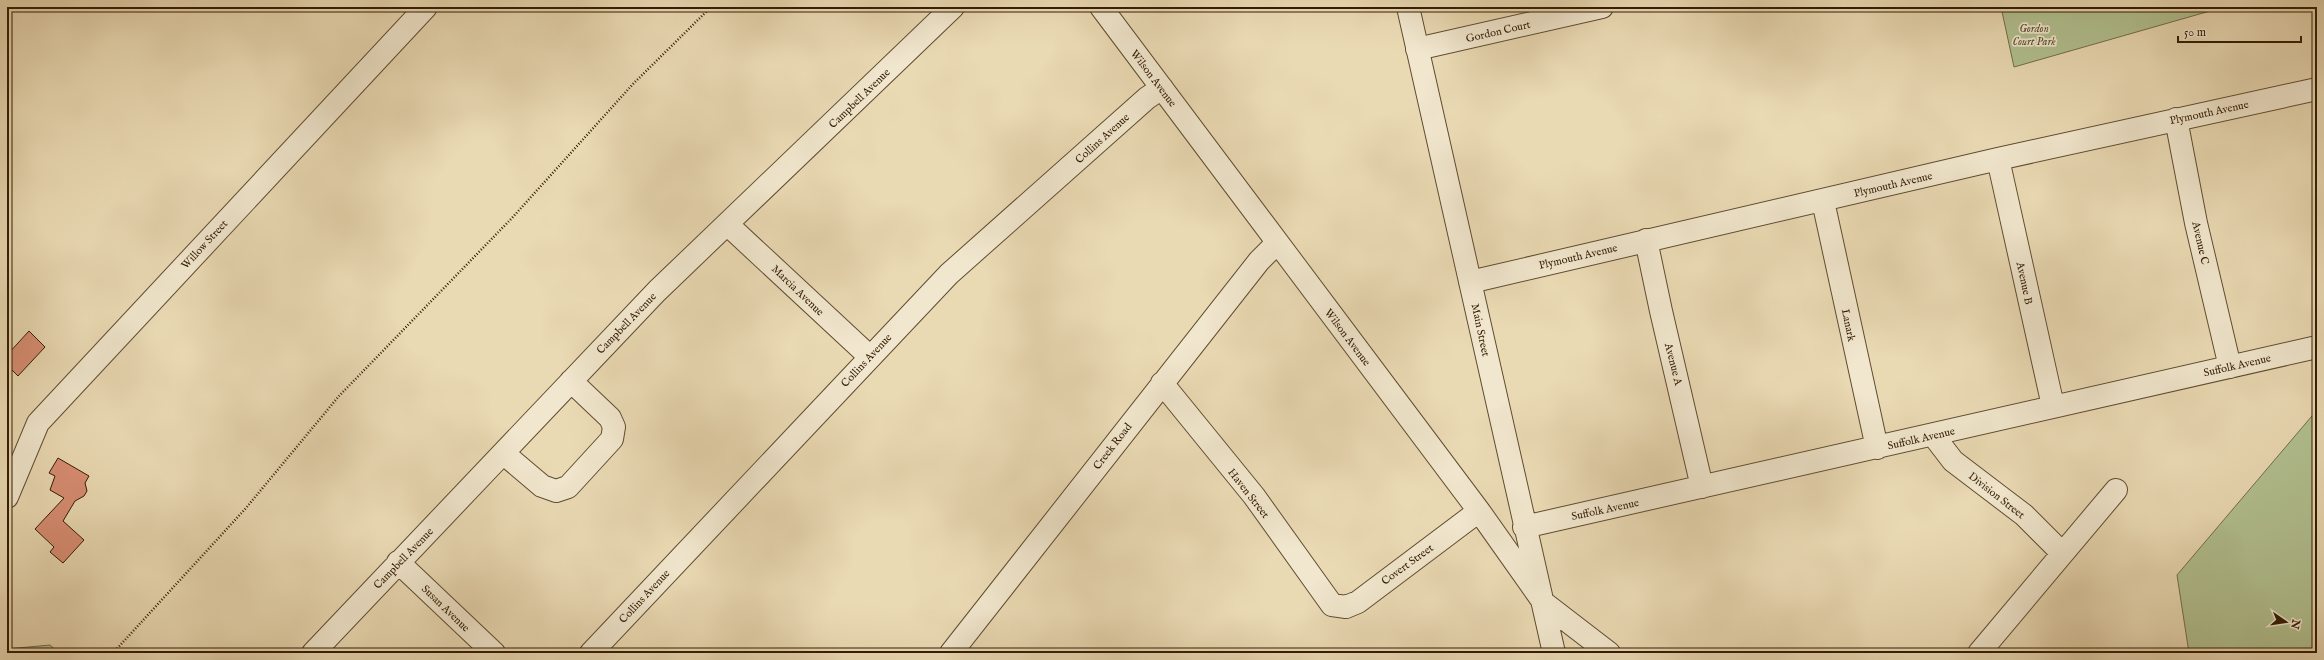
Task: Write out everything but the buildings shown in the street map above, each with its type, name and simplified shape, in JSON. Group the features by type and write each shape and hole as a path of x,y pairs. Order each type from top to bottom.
{"street":[{"name":"Willow Street","path":"7,497 38,423 426,7"},
{"name":"Campbell Avenue","path":"313,653 657,290 953,7"},
{"name":"Wilson Avenue","path":"1101,7 1479,511 1544,603 1609,653"},
{"name":"Main Street","path":"1408,7 1524,527 1544,603 1554,653"},
{"name":"Gordon Court","path":"1417,49 1602,7"},
{"name":"Collins Avenue","path":"591,653 869,356 949,274 1146,98 1162,88"},
{"name":"Plymouth Avenue","path":"1470,282 1646,240 1823,201 1998,159 2317,89"},
{"name":"Avenue C","path":"2176,119 2196,223 2230,367"},
{"name":"Avenue B","path":"1998,159 2053,406"},
{"name":"Lanark","path":"1823,201 1877,448"},
{"name":"Marcia Avenue","path":"727,224 869,356"},
{"name":"Avenue A","path":"1646,240 1702,487"},
{"name":"Creek Road","path":"951,653 1162,383 1277,243"},
{"name":"Suffolk Avenue","path":"1524,527 1933,436 2053,406 2317,347"},
{"path":"503,452 542,486 556,491 568,487 612,439 614,427 610,418 571,381"},
{"name":"Haven Street","path":"1162,383 1254,496 1332,605"},
{"name":"Division Street","path":"1933,436 1953,461 2024,515 2062,553"},
{"path":"1979,653 2116,490"},
{"name":"Covert Street","path":"1332,605 1346,607 1358,602 1479,511"},
{"name":"Susan Avenue","path":"398,562 494,653"}],"path":[{"path":"113,653 238,518 339,396 512,218 633,84 711,7"}],"green space":[{"name":"Gordon Court Park","path":"2001,7 2224,7 2014,67"},
{"path":"2317,410 2317,653 2189,653 2177,575"},
{"path":"50,645 59,653 7,653 7,649"}]}
